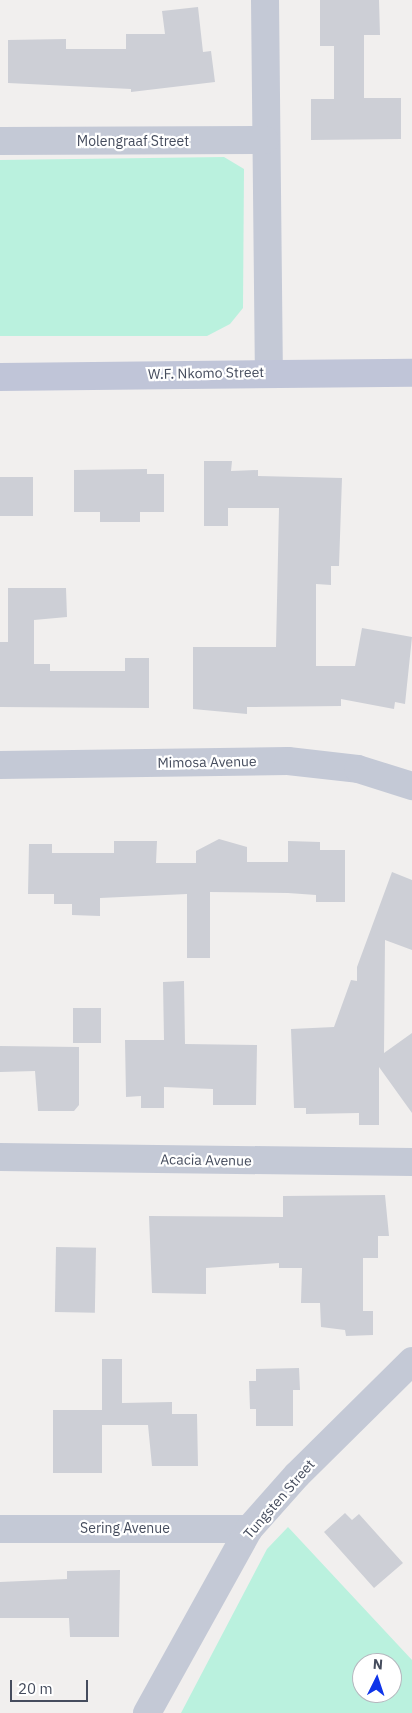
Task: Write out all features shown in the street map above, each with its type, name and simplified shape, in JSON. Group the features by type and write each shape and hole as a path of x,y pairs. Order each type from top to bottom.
{"main road":[{"name":"W.F. Nkomo Street","path":"0,377 269,372 412,373"}],"street":[{"path":"265,0 265,140 269,372"},
{"name":"Molengraaf Street","path":"0,141 265,140"},
{"name":"Mimosa Avenue","path":"0,765 288,761 358,769 412,786"},
{"name":"Acacia Avenue","path":"0,1157 412,1162"},
{"name":"Tungsten Street","path":"147,1713 249,1529 297,1475 412,1361"},
{"name":"Sering Avenue","path":"0,1529 249,1529"}],"green space":[{"path":"224,157 244,169 243,308 230,324 207,336 0,336 0,160"},
{"path":"288,1527 412,1660 412,1713 181,1713 267,1549"}],"building":[{"path":"320,0 379,0 380,35 364,35 364,98 401,98 401,139 311,140 311,99 334,99 334,46 320,46"},
{"path":"198,7 203,52 211,51 215,82 131,92 131,89 8,83 8,40 66,39 66,49 126,49 126,34 165,34 162,11"},
{"path":"204,461 232,461 231,471 258,470 258,476 342,478 339,566 331,566 331,585 316,584 316,666 355,666 362,628 412,637 405,704 395,702 394,709 341,699 341,706 247,707 247,714 193,709 193,647 276,647 279,508 228,508 228,526 204,526"},
{"path":"147,469 147,474 164,474 164,512 140,512 140,522 100,522 100,512 74,512 74,470"},
{"path":"0,477 33,477 33,516 0,516"},
{"path":"8,588 66,588 67,617 34,620 34,664 50,664 50,671 125,671 125,658 149,658 149,708 0,707 0,642 8,642"},
{"path":"219,839 247,847 247,862 288,862 288,841 320,842 320,850 345,850 345,902 316,902 316,895 210,892 210,958 187,958 187,894 100,898 100,916 72,915 72,904 54,904 54,894 28,894 29,844 52,844 52,853 114,853 114,841 157,841 156,863 196,863 196,851"},
{"path":"392,872 412,880 412,950 385,940 384,1053 412,1033 412,1113 379,1067 379,1125 359,1125 359,1113 306,1114 306,1108 294,1108 291,1029 334,1027 351,980 357,981 357,967"},
{"path":"184,981 185,1044 257,1045 256,1105 213,1105 213,1089 164,1087 164,1108 141,1108 141,1096 126,1097 125,1040 164,1040 163,982"},
{"path":"73,1008 101,1008 101,1043 73,1043"},
{"path":"0,1046 79,1047 79,1105 74,1111 38,1111 35,1071 0,1072"},
{"path":"385,1195 389,1236 378,1236 378,1258 363,1258 363,1311 373,1311 373,1335 346,1336 345,1330 321,1327 320,1303 301,1303 302,1268 279,1268 279,1263 206,1268 206,1294 152,1293 149,1216 283,1217 283,1196"},
{"path":"56,1247 96,1248 95,1313 55,1312"},
{"path":"102,1359 122,1359 122,1403 172,1402 172,1414 197,1414 198,1466 152,1466 148,1425 102,1425 102,1473 53,1473 53,1410 102,1410"},
{"path":"299,1368 300,1390 293,1390 293,1426 256,1426 256,1409 250,1409 249,1381 256,1381 256,1369"},
{"path":"345,1513 352,1520 359,1514 403,1563 374,1588 324,1532"},
{"path":"120,1570 119,1637 70,1637 69,1618 0,1618 0,1582 67,1579 67,1571"}]}
